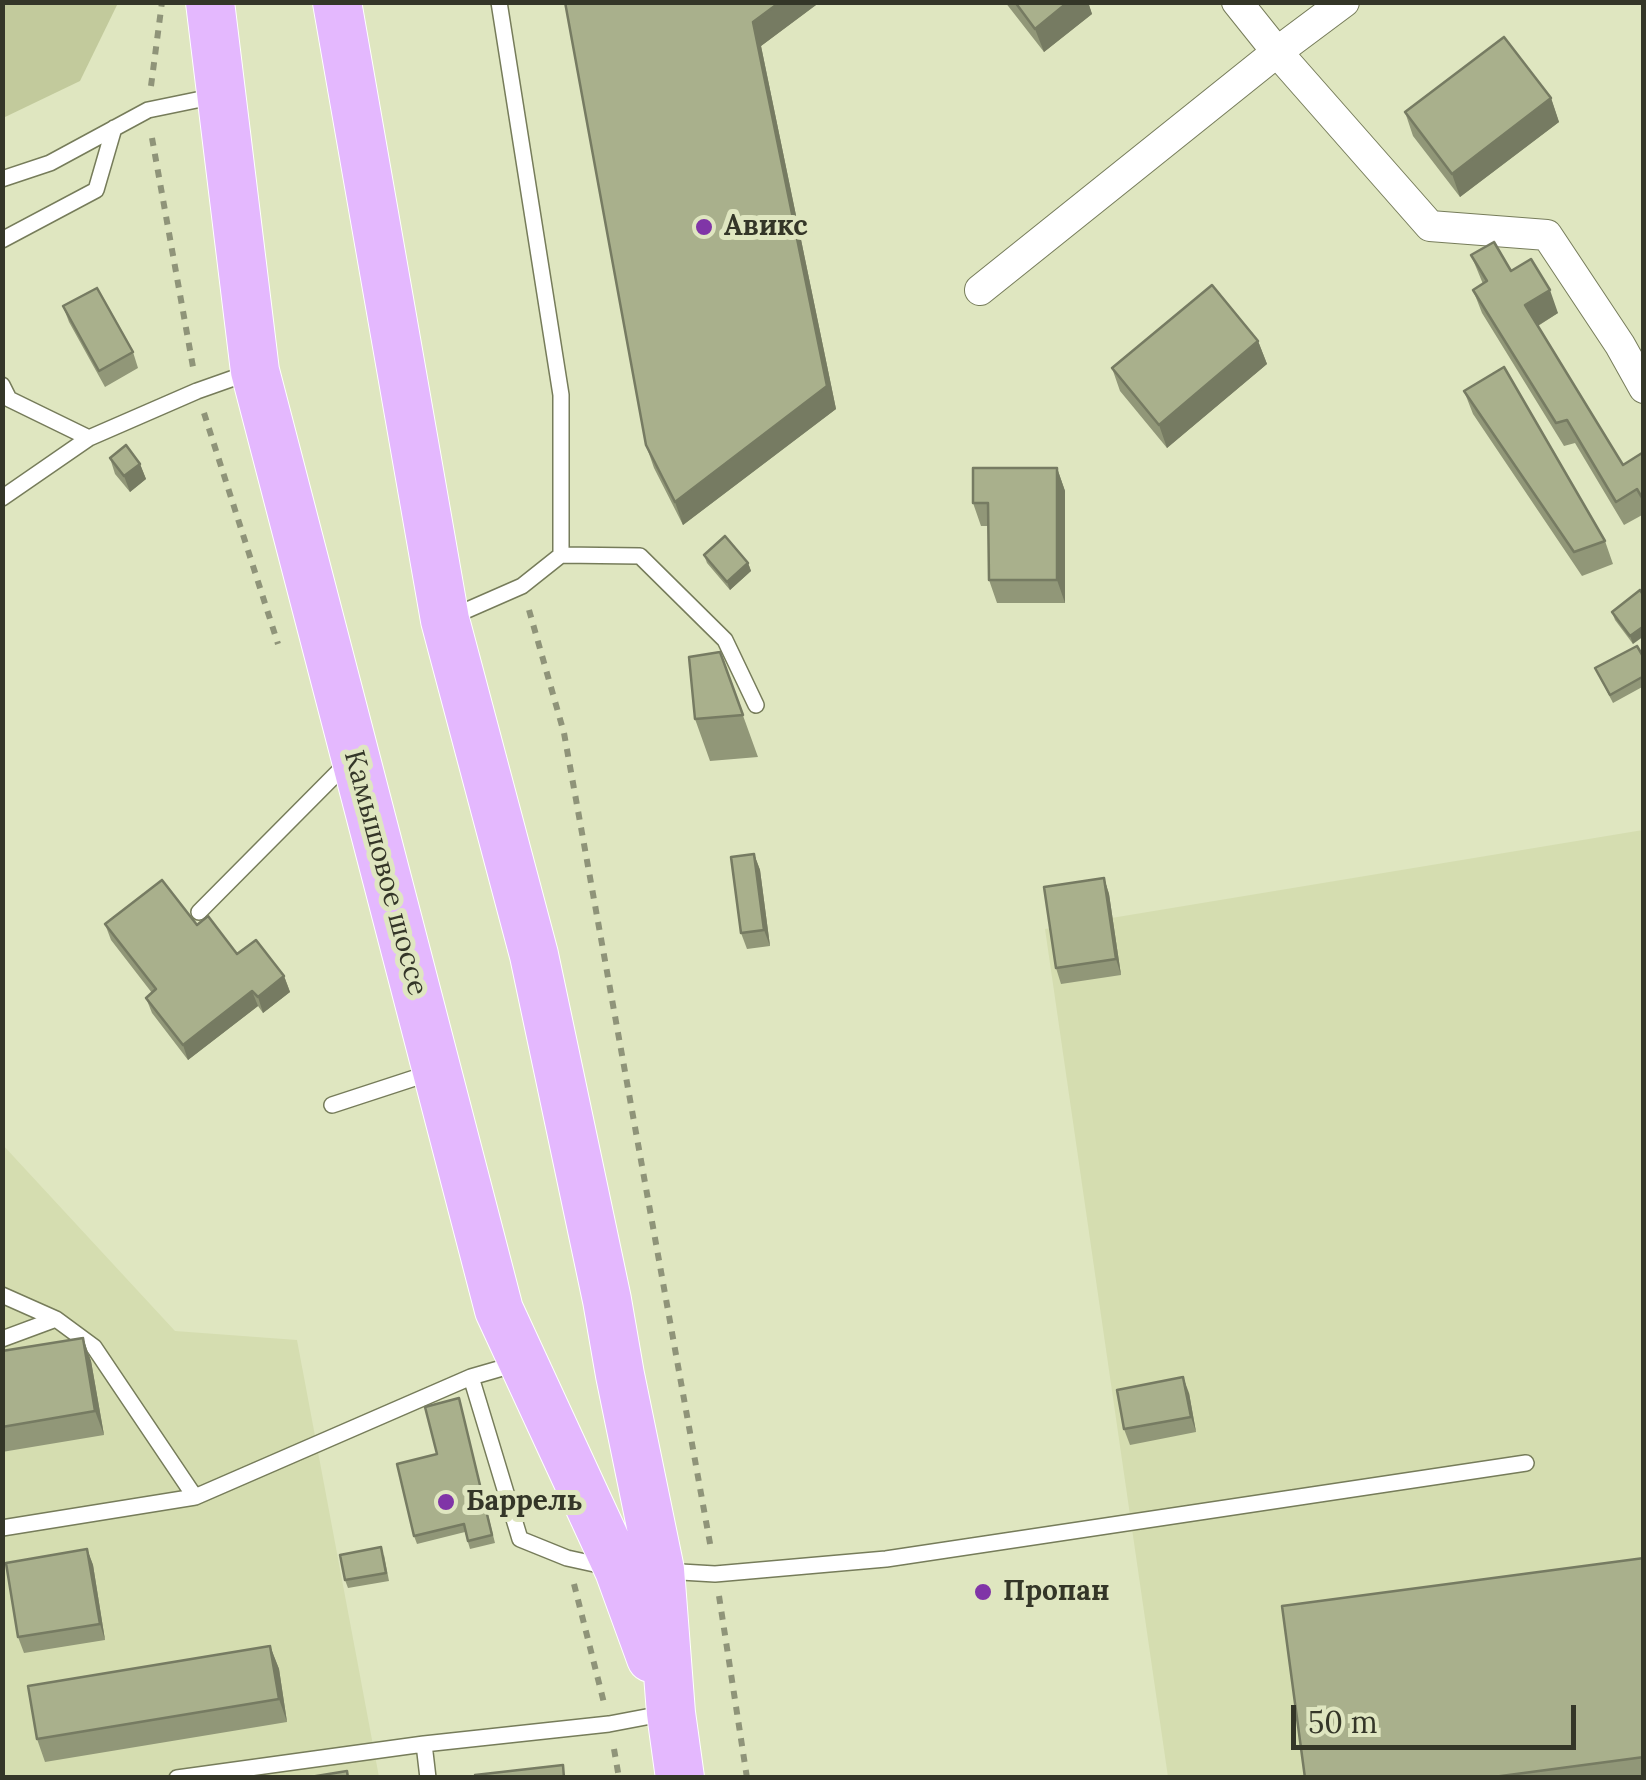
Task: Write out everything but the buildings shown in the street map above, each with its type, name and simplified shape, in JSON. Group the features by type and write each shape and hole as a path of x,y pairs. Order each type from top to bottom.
{"main road":[{"name":"Камышовое шоссе","path":"210,2 255,371 499,1310 640,1570"},
{"name":"Камышовое шоссе","path":"338,2 445,620 534,956 607,1300 620,1375 640,1570 671,1712 680,1778"}],"street":[{"path":"1238,2 1430,226 1547,235 1644,388"},
{"path":"980,290 1344,2"}],"lane":[{"path":"499,2 561,395 561,554"},
{"path":"2,180 50,163 148,110 220,95"},
{"path":"2,240 96,190 114,128"},
{"path":"2,498 89,438 197,391 255,371"},
{"path":"2,385 10,398 89,438"},
{"path":"445,620 522,586 561,554 640,556 725,640 756,706"},
{"path":"199,912 355,756"},
{"path":"332,1105 437,1070"},
{"path":"2,1294 56,1320 94,1347 196,1498"},
{"path":"2,1338 56,1320"},
{"path":"2,1528 196,1498 471,1377 524,1361"},
{"path":"471,1377 520,1539 567,1558 640,1570 715,1574 886,1559 1526,1463"},
{"path":"177,1778 424,1744 609,1724 671,1712"},
{"path":"424,1744 428,1778"}],"path":[{"path":"522,586 564,733 715,1574 747,1778"}],"shaded area":[{"path":"3,2 118,3 80,81 3,118"},
{"path":"1643,830 1643,1777 1168,1777 1045,929"},
{"path":"2,1144 175,1331 297,1340 379,1777 3,1777"}],"place":[{"name":"Авикс","path":"704,227"},
{"name":"Баррель","path":"446,1502"},
{"name":"Пропан","path":"983,1592"}]}
